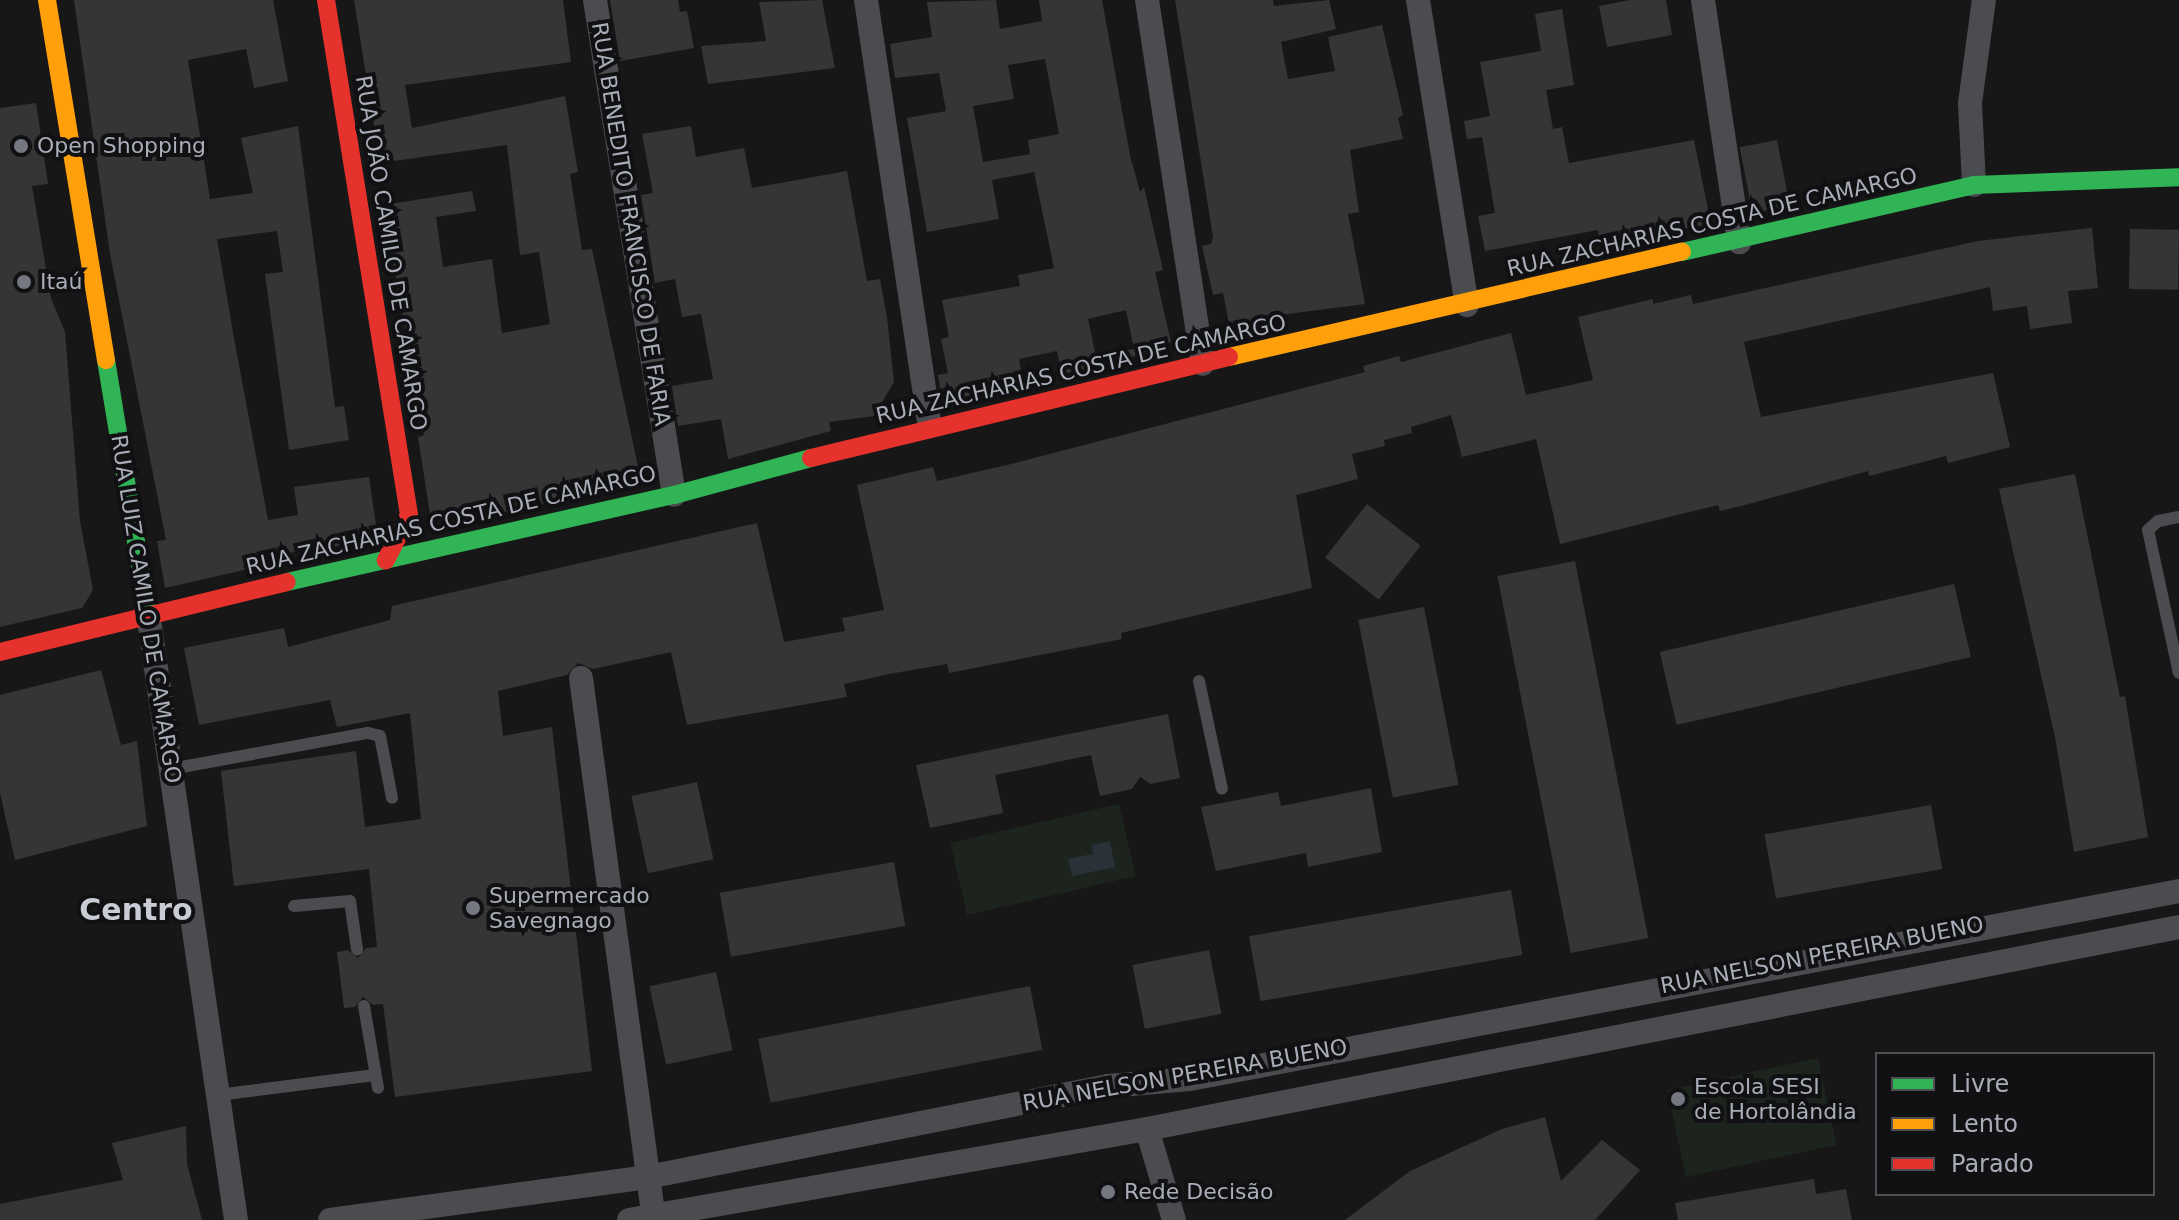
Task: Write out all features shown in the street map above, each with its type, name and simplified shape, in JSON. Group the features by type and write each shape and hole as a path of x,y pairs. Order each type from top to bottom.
{"main road":[{"name":"RUA LUIZ CAMILO DE CAMARGO","path":"47,0 148,613"},
{"name":"RUA JOÃO CAMILO DE CAMARGO","path":"326,0 423,521"},
{"name":"RUA ZACHARIAS COSTA DE CAMARGO","path":"0,652 148,613 674,495 930,426 1467,305 1974,185 2179,177"},
{"path":"386,560 423,521 465,542"}],"street":[{"name":"RUA BENEDITO FRANCISCO DE FARIA","path":"595,0 674,495"},
{"path":"866,0 930,426"},
{"path":"1147,0 1203,364"},
{"path":"1418,0 1467,305"},
{"path":"1703,0 1739,242"},
{"path":"1974,185 1970,103 1984,0"},
{"name":"RUA LUIZ CAMILO DE CAMARGO","path":"148,613 236,1220"},
{"path":"581,678 648,1177 641,1219"},
{"name":"RUA NELSON PEREIRA BUENO","path":"330,1220 648,1177 1108,1086 1190,1079 2179,891"},
{"name":"RUA NELSON PEREIRA BUENO","path":"641,1219 1147,1129 2179,927"},
{"path":"1147,1129 1174,1220"}],"lane":[{"path":"2179,517 2158,521 2148,530 2179,673"},
{"path":"1199,681 1222,789"},
{"path":"171,769 368,733 380,736 392,798"},
{"path":"294,906 350,901 357,949"},
{"path":"218,1095 377,1081 364,1006"}],"shaded area":[{"path":"1119,804 1136,876 967,915 950,843"},
{"path":"1110,841 1115,867 1072,876 1068,859 1093,854 1092,845"},
{"path":"1818,1058 1837,1145 1686,1177 1667,1090"}],"building":[{"path":"74,0 273,0 288,81 254,88 246,49 188,60 210,199 253,193 241,138 298,126 335,407 344,406 349,440 289,450 265,274 283,272 277,231 217,239 234,338 268,520 298,515 294,487 369,477 377,532 372,541 274,555 275,563 165,588 157,541 166,540 110,254"},
{"path":"354,0 563,0 571,62 405,85 412,128 565,96 578,172 570,174 582,250 592,249 638,467 622,470 625,485 459,522 456,509 430,514 418,437 424,435 390,245 396,244 390,204 472,191 476,211 436,217 443,267 492,259 502,333 550,324 539,252 520,255 507,145 380,163"},
{"path":"610,0 678,0 680,12 687,11 694,48 620,61"},
{"path":"822,0 835,68 708,84 701,46 766,41 759,2"},
{"path":"996,0 1000,29 1042,21 1039,0 1102,0 1130,155 1140,192 1144,187 1163,270 1155,272 1171,342 1129,358 1128,350 1134,349 1126,310 1088,319 1098,366 1062,374 1057,351 1019,359 1023,383 942,402 938,375 948,373 941,339 949,337 942,300 1020,286 1018,275 1054,268 1034,172 992,180 999,219 927,232 907,118 946,111 939,73 895,78 890,44 932,37 927,2","holes":["1045,59 1059,134 1028,140 1030,154 983,162 973,106 1014,99 1008,65"]},
{"path":"1175,0 1273,0 1274,6 1329,0 1336,29 1281,42 1288,79 1335,71 1328,37 1382,25 1403,115 1398,118 1403,139 1350,150 1359,212 1348,214 1365,304 1265,317 1267,327 1240,333 1238,322 1229,324 1223,293 1213,295 1202,246 1211,244 1213,237"},
{"path":"1630,0 1666,0 1672,35 1607,47 1599,6"},
{"path":"1562,9 1574,85 1546,90 1553,129 1562,127 1569,163 1694,140 1711,224 1600,244 1598,230 1485,251 1478,216 1495,213 1482,137 1467,139 1464,121 1490,116 1480,62 1541,51 1535,14"},
{"path":"36,103 48,184 32,186 51,298 65,332 80,521 93,590 82,608 0,627 0,108"},
{"path":"691,126 696,157 744,148 752,188 847,171 867,281 880,279 887,317 894,382 874,416 829,422 831,431 728,459 721,419 678,426 672,386 713,379 701,314 682,317 675,279 655,283 641,195 653,193 642,134"},
{"path":"1777,140 1790,206 1752,213 1740,147"},
{"path":"2092,228 2098,288 2068,291 2072,323 2030,329 2027,306 1993,311 1990,287 1744,342 1761,417 1993,373 2010,447 1948,463 1946,456 1869,476 1868,471 1720,511 1718,505 1560,544 1536,439 1462,457 1451,415 1411,427 1412,433 1384,440 1385,446 1352,454 1358,479 1296,495 1312,588 1121,633 1122,639 949,673 947,664 889,674 844,684 847,697 687,725 671,652 593,669 578,663 567,675 498,691 503,736 552,727 592,1071 395,1097 383,1004 373,1005 363,997 355,1007 344,1008 337,952 348,950 358,958 366,948 377,947 369,869 234,886 221,771 356,751 365,827 421,819 410,713 337,727 330,700 199,725 184,648 284,628 288,647 390,620 392,606 757,523 784,642 845,631 842,618 884,610 857,485 933,467 937,481 1007,465 1365,372 1363,366 1399,356 1401,362 1511,333 1526,395 1593,380 1578,317 1653,299 1653,304 1691,295 1693,304 1978,241"},
{"path":"2130,229 2179,230 2178,290 2129,289"},
{"path":"2075,474 2120,697 2125,696 2148,837 2074,852 2055,737 1999,489"},
{"path":"1367,504 1421,546 1379,599 1325,558"},
{"path":"1575,561 1648,938 1571,953 1497,576"},
{"path":"1954,584 1971,657 1677,725 1660,652"},
{"path":"1424,607 1459,785 1393,797 1358,620"},
{"path":"101,670 121,745 137,741 147,826 15,860 0,793 0,695"},
{"path":"1168,714 1180,778 1151,784 1140,777 1132,789 1100,796 1091,755 995,775 1003,813 930,828 916,765"},
{"path":"697,782 713,859 648,873 631,796"},
{"path":"1371,788 1382,852 1308,867 1306,853 1216,871 1201,807 1278,792 1281,806"},
{"path":"1931,805 1942,869 1776,898 1765,834"},
{"path":"894,862 905,926 731,957 720,893"},
{"path":"1511,890 1522,955 1261,1001 1249,936"},
{"path":"1209,950 1221,1014 1145,1029 1132,965"},
{"path":"716,972 733,1050 666,1064 649,986"},
{"path":"1030,986 1042,1050 770,1103 758,1039"},
{"path":"1545,1117 1561,1181 1602,1140 1640,1170 1595,1220 1345,1220 1410,1171 1502,1129"},
{"path":"186,1126 187,1164 202,1220 0,1220 0,1204 123,1180 112,1143"},
{"path":"1814,1179 1816,1194 1846,1189 1852,1220 1678,1220 1675,1203"}],"traffic: fast":[{"path":"1682,252 1974,185 2179,177"},
{"path":"106,360 148,613"},
{"path":"287,582 674,495 811,458"}],"traffic: slow":[{"path":"47,0 106,360"},
{"path":"1229,357 1682,252"}],"traffic: jam":[{"path":"326,0 409,515 386,560"},
{"path":"811,458 1229,357"},
{"path":"0,652 287,582"}],"place":[{"name":"Open Shopping","path":"21,146"},
{"name":"Itaú","path":"24,282"},
{"name":"Supermercado Savegnago","path":"473,908"},
{"name":"Escola SESI de Hortolândia","path":"1678,1099"},
{"name":"Rede Decisão","path":"1108,1192"}],"district":[{"name":"Centro","path":"136,910"}]}
